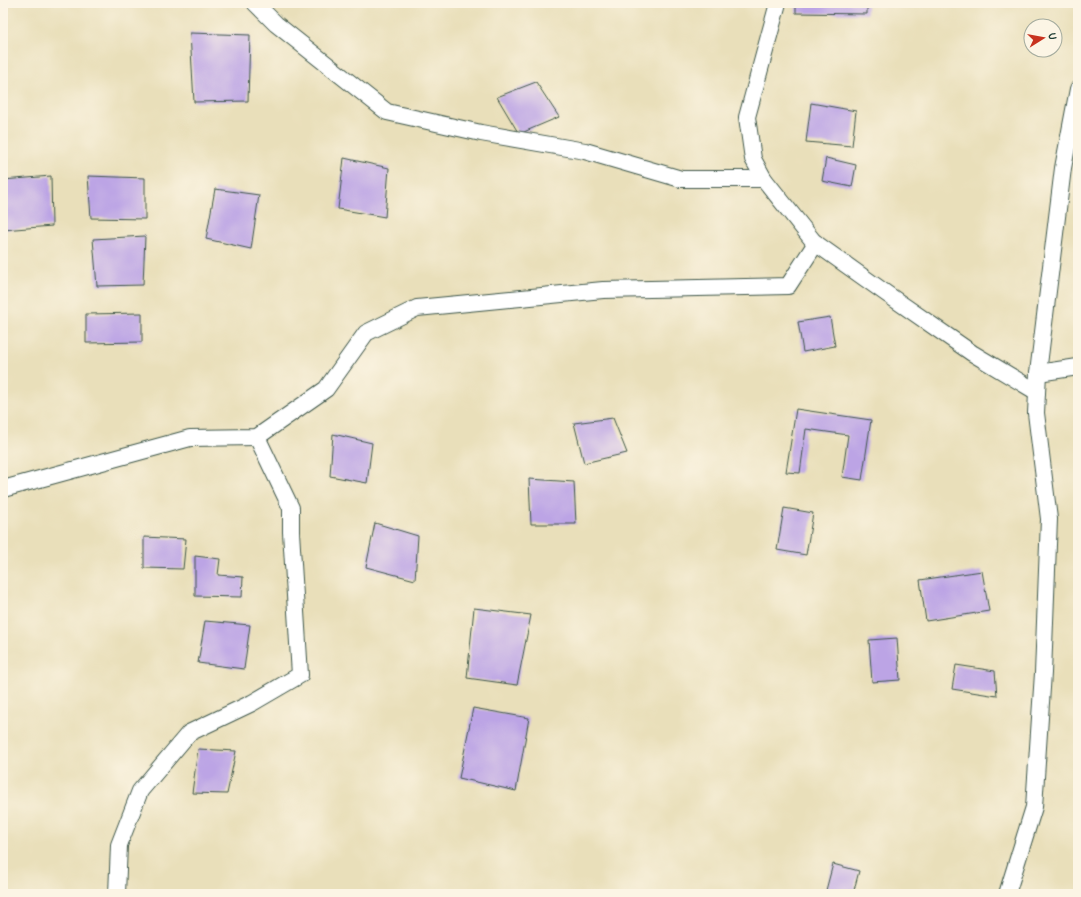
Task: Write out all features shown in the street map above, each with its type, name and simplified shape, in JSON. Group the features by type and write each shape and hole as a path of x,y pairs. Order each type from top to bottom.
{"street":[{"path":"255,3 276,24 386,112 480,133 585,151 681,179 764,179"},
{"path":"778,3 747,117 753,159 764,179 816,243 886,294 972,353 1037,392"},
{"path":"1007,894 1034,807 1043,673 1049,519 1036,413 1038,373 1063,168 1078,89"},
{"path":"3,489 190,438 257,437 326,389 366,333 417,308 603,290 788,286 816,243"},
{"path":"1038,373 1078,367"},
{"path":"117,894 119,845 140,791 189,732 252,703 300,676 291,532 291,508 257,437"}],"building":[{"path":"796,3 867,3 867,14 796,13"},
{"path":"190,33 250,35 248,101 194,102"},
{"path":"536,82 559,117 519,134 497,97"},
{"path":"811,103 856,111 852,146 806,142"},
{"path":"344,158 389,168 385,217 338,209"},
{"path":"826,158 856,165 852,187 822,181"},
{"path":"51,176 52,226 3,230 3,180"},
{"path":"88,176 145,178 145,219 91,218"},
{"path":"215,189 259,195 251,249 206,239"},
{"path":"145,236 143,285 97,286 93,239"},
{"path":"142,313 142,342 86,343 86,314"},
{"path":"830,317 835,346 803,352 798,322"},
{"path":"796,409 871,420 862,480 842,477 848,435 806,429 800,473 786,472"},
{"path":"613,418 627,453 584,463 574,423"},
{"path":"333,434 372,443 367,483 330,476"},
{"path":"529,479 574,482 576,524 531,524"},
{"path":"784,508 813,513 806,555 777,550"},
{"path":"375,523 418,536 415,580 366,567"},
{"path":"144,537 186,539 183,569 144,568"},
{"path":"195,556 220,559 218,575 243,577 242,597 195,596"},
{"path":"982,571 989,611 926,621 920,580"},
{"path":"474,608 531,615 517,685 467,678"},
{"path":"205,621 250,625 244,669 198,663"},
{"path":"897,638 900,680 872,682 869,640"},
{"path":"956,665 995,671 997,696 952,689"},
{"path":"473,708 529,718 516,791 459,778"},
{"path":"198,749 236,751 227,794 192,793"},
{"path":"833,864 859,871 853,894 825,894"}]}
